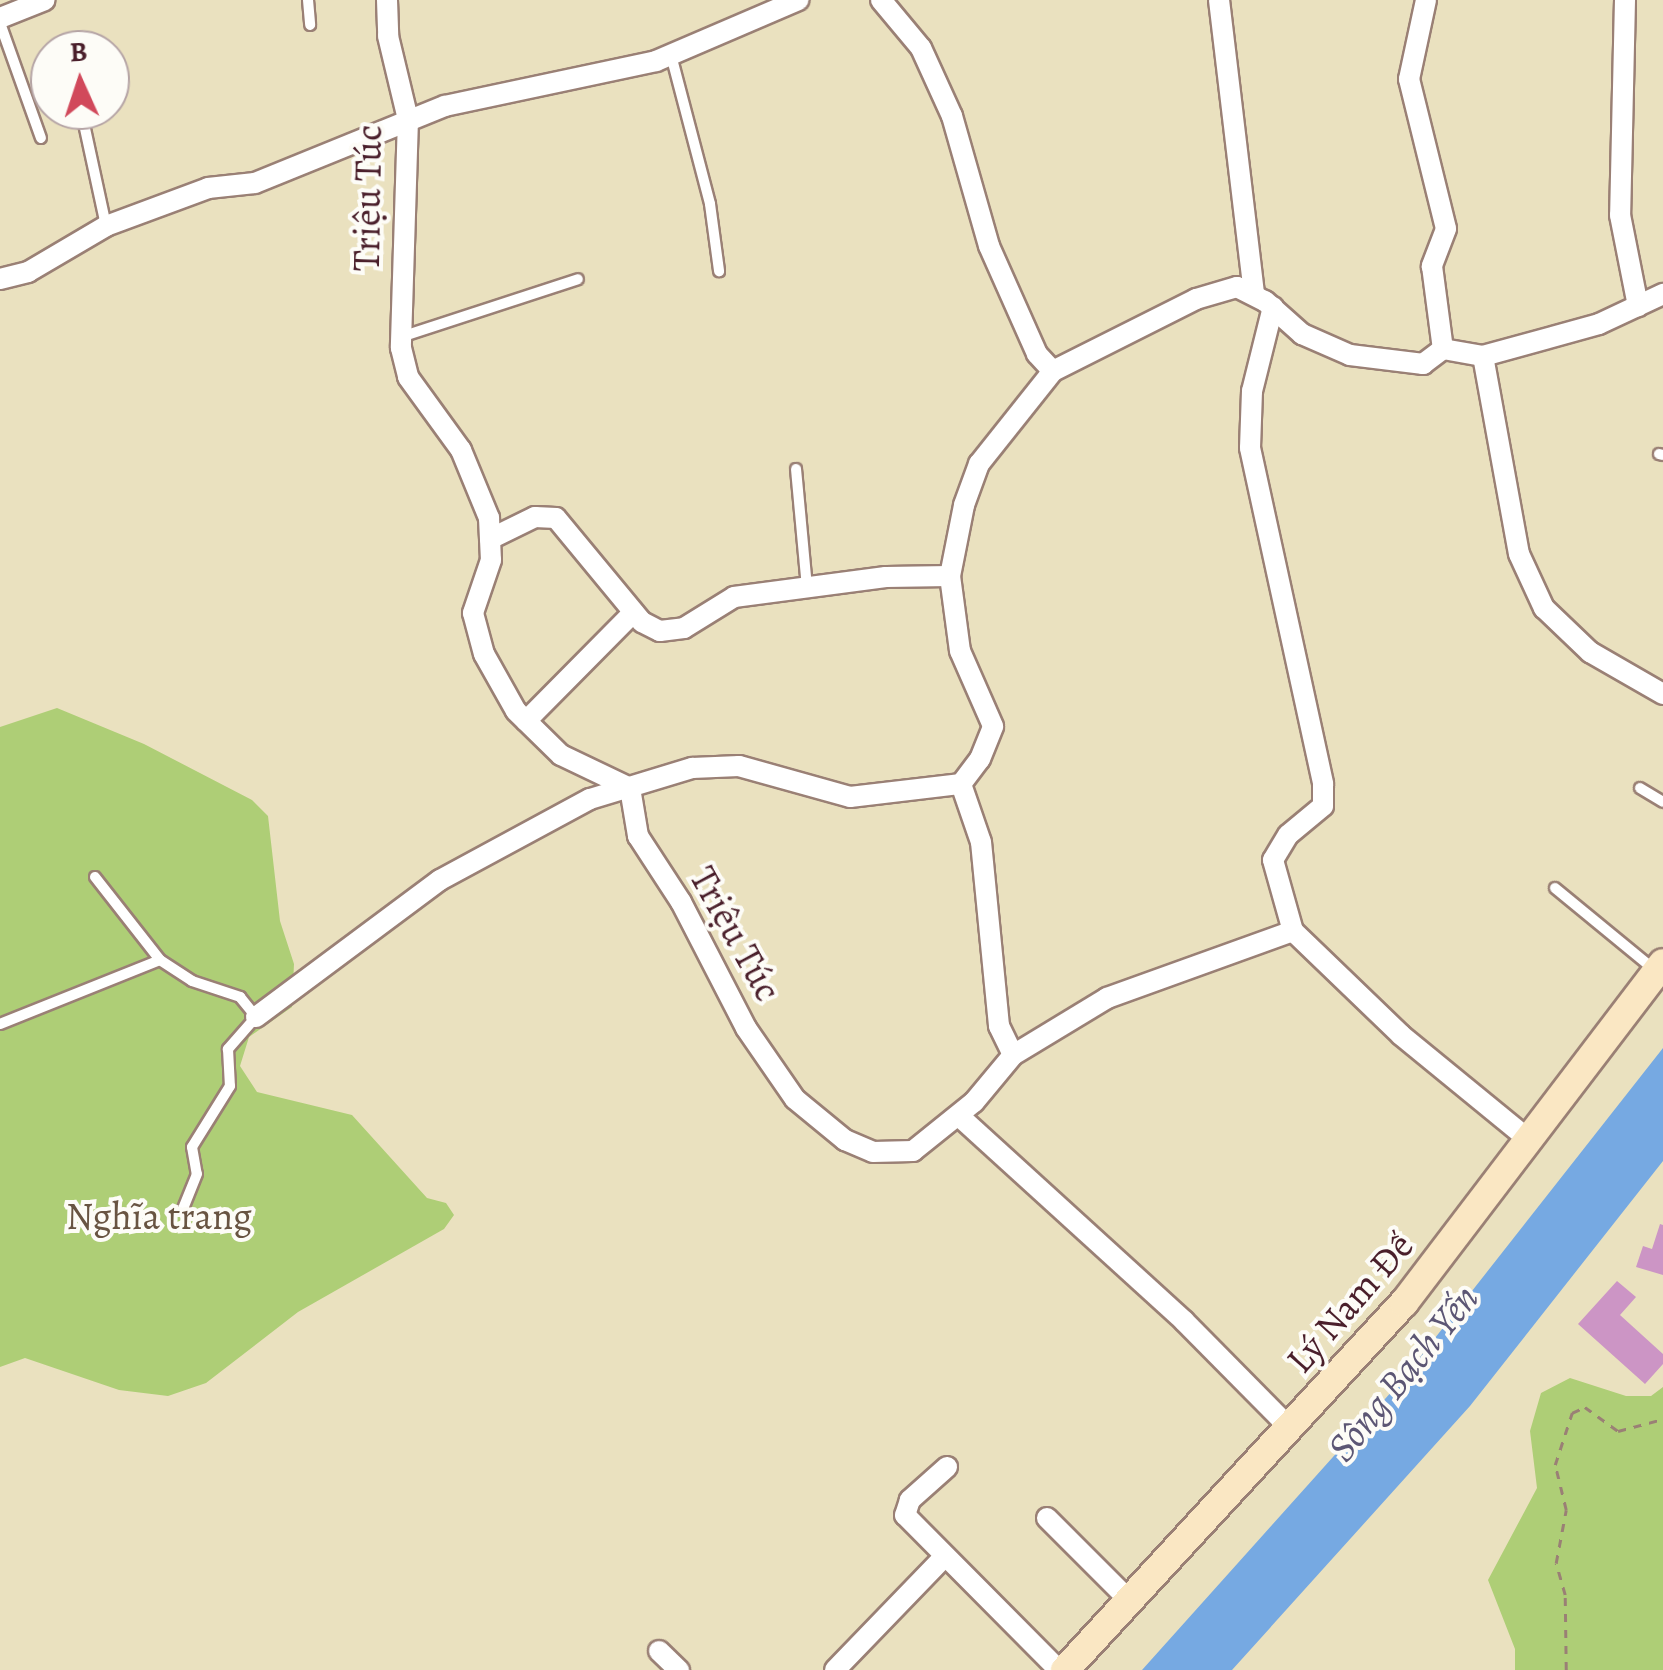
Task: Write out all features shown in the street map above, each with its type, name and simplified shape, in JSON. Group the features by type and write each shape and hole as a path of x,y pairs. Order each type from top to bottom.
{"street":[{"path":"0,21 44,0"},
{"name":"Triệu Túc","path":"387,0 388,36 408,119 400,337 408,377 461,450 489,518 490,560 473,613 484,654 526,720 561,755 630,788 638,836 681,902 746,1028 795,1100 832,1132 874,1152 914,1151 959,1116 1013,1055 1107,998 1293,930"},
{"path":"0,280 28,272 106,226 208,188 255,183 408,119 671,55 798,0"},
{"path":"881,0 921,48 952,116 990,246 1037,354 1053,371"},
{"path":"1219,0 1254,292"},
{"path":"1426,0 1410,80 1446,229 1432,266 1442,349"},
{"path":"1626,0 1620,215 1638,306"},
{"path":"1013,1055 999,1026 981,842 960,784 992,726 960,651 950,576 979,464 1053,371 1196,299 1237,288 1254,292 1302,334 1350,354 1423,364 1442,349 1483,356 1600,324 1663,294"},
{"path":"1273,307 1252,391 1250,448 1323,784 1323,806 1288,835 1273,860 1293,930 1401,1035 1528,1138"},
{"path":"1483,356 1515,539 1544,608 1590,652 1663,694"},
{"path":"490,539 536,517 556,518 634,612 660,631 684,628 734,597 950,576"},
{"path":"526,720 634,612"},
{"path":"256,1017 440,880 590,799 692,768 738,766 850,797 960,784"},
{"name":"Lý Nam Đế","path":"1062,1670 1404,1304 1660,968"},
{"path":"959,1116 1184,1321 1290,1428"},
{"path":"947,1467 905,1508 911,1526 1062,1670"},
{"path":"1047,1518 1130,1600"},
{"path":"834,1670 943,1558"},
{"path":"659,1650 679,1670"}],"lane":[{"path":"308,0 310,25"},
{"path":"0,21 41,138"},
{"path":"671,55 710,204 719,271"},
{"path":"85,130 106,226"},
{"path":"400,337 578,280"},
{"path":"796,468 807,588"},
{"path":"1640,788 1663,802"},
{"path":"95,876 160,960 208,988 232,992 256,1017 228,1049 230,1086 192,1146 197,1174 183,1208"},
{"path":"1555,888 1660,968"},
{"path":"0,1024 160,960"}],"path":[{"path":"1566,1670 1565,1595 1556,1563 1566,1510 1555,1465 1572,1413 1585,1408 1618,1430 1663,1419"}],"green space":[{"name":"Nghĩa trang","path":"57,708 144,744 252,800 268,816 280,921 294,964 292,1007 249,1037 240,1066 257,1092 352,1115 427,1198 446,1203 454,1215 444,1229 298,1312 206,1383 168,1396 119,1390 25,1358 0,1367 0,727"},
{"path":"1570,1378 1626,1396 1651,1396 1663,1387 1663,1670 1515,1670 1515,1649 1488,1580 1537,1488 1530,1431 1541,1393"}],"water":[{"path":"1663,1048 1663,1161 1470,1406 1232,1670 1142,1670 1402,1380"}],"building":[{"path":"1660,1224 1663,1275 1636,1267 1643,1246 1652,1249"},
{"path":"1617,1281 1636,1297 1620,1315 1663,1354 1663,1364 1645,1384 1578,1324"}],"water label":[{"name":"Sông Bạch Yến","path":"1403,1373"}]}
